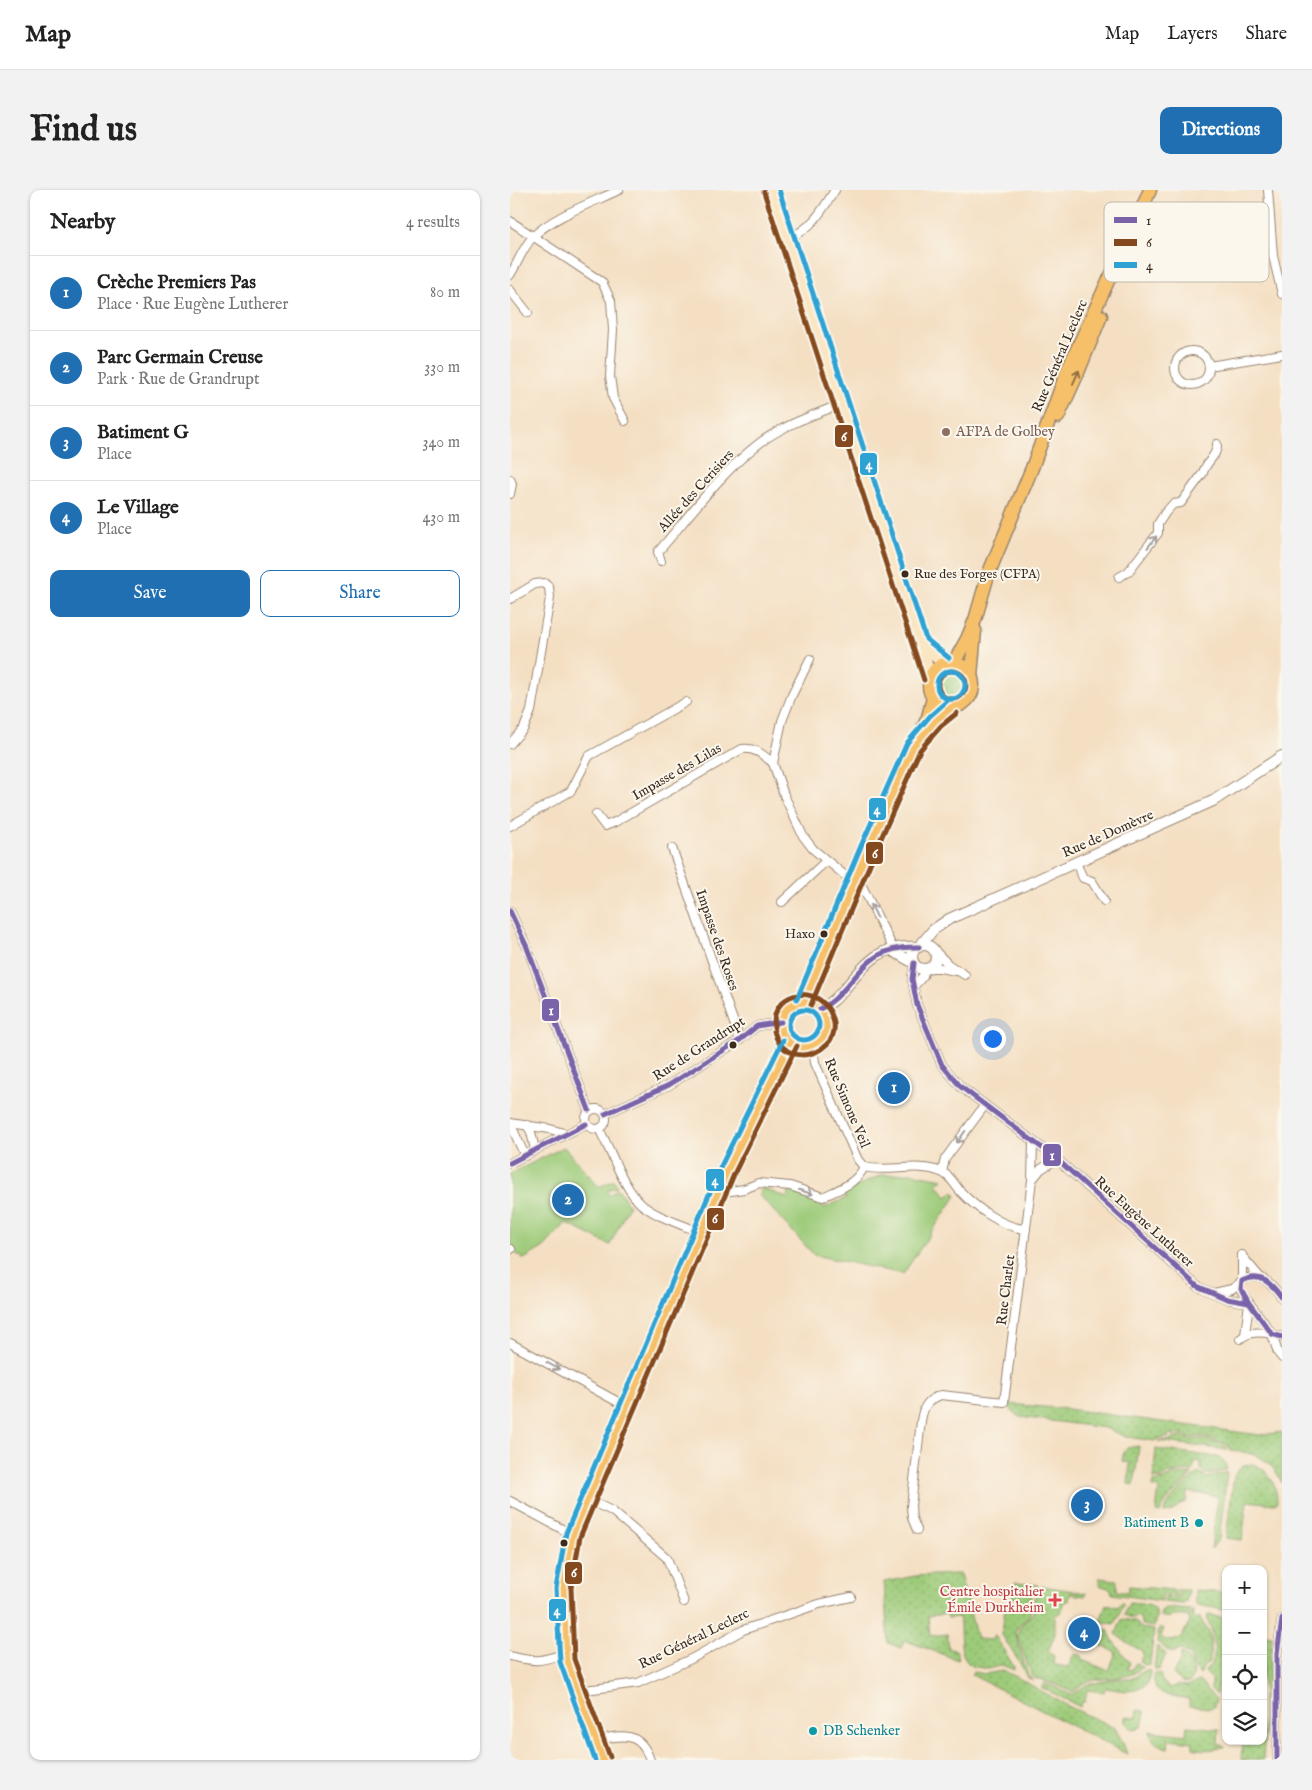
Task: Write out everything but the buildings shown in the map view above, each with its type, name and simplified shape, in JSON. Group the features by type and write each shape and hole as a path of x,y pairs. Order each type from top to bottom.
{"main road":[{"path":"771,190 920,643 924,662 931,678"},
{"name":"Rue Général Leclerc","path":"1145,202 1150,190"},
{"name":"Rue Général Leclerc","path":"948,664 957,657 968,639 988,575 1032,468 1067,370 1108,282"},
{"name":"Rue Général Leclerc","path":"971,676 975,620"},
{"path":"920,643 948,664 961,665 971,676 973,683 970,697 959,706 952,707 938,703 933,698 929,684 934,672 948,664"},
{"path":"804,1002 852,886 928,717 933,698"},
{"path":"914,746 936,721 952,707"},
{"path":"810,1002 820,1009 825,1015 826,1029 824,1036 813,1046 797,1047 790,1043 782,1034 781,1022 783,1014 788,1008 796,1003 810,1002"},
{"path":"603,1760 567,1660 563,1588 574,1535 718,1193 790,1043"}],"street":[{"path":"510,275 532,237 548,224 619,190"},
{"path":"788,239 801,234 810,225 834,191"},
{"path":"1269,203 1273,256 1282,294"},
{"path":"510,222 602,282 611,301 613,330 610,376 613,398 625,421"},
{"path":"510,290 528,313"},
{"path":"1190,351 1200,353 1209,366 1205,378 1192,385 1186,384 1178,378 1175,367 1178,357 1190,351"},
{"path":"1209,366 1282,354"},
{"name":"Allée des Cerisiers","path":"661,561 658,552 732,465 762,441 795,422 841,404"},
{"path":"1119,577 1128,572 1158,533 1158,524 1165,513 1173,504 1181,503 1203,473 1217,450 1217,444"},
{"path":"510,479 512,484 510,494"},
{"path":"510,599 535,584 544,583 549,587 550,598 531,710 524,728 510,744"},
{"path":"810,660 782,721 773,764 784,795 803,836 813,849 848,878 852,886"},
{"path":"510,826 571,791 589,756 686,702"},
{"name":"Impasse des Lilas","path":"596,814 605,826 615,822 742,749 749,748 761,753 773,764"},
{"name":"Rue de Domèvre","path":"919,947 933,930 949,919 1212,801 1282,756"},
{"name":"Impasse des Roses","path":"672,848 740,1040"},
{"path":"782,902 826,861"},
{"path":"1076,863 1083,878 1092,881 1104,900"},
{"path":"820,1009 830,1004 866,964 879,954 892,949 900,946 928,946 961,973 940,968 919,968 892,949 862,888 858,873"},
{"path":"510,911 526,945 589,1110"},
{"path":"915,985 936,961 935,943 939,926"},
{"path":"914,963 914,952 919,947"},
{"name":"Rue Eugène Lutherer","path":"914,963 912,979 915,985 914,995 917,1005 942,1065 961,1087 1056,1160 1197,1286 1227,1299 1249,1303"},
{"name":"Rue de Grandrupt","path":"605,1114 669,1085 740,1040 757,1026 781,1022"},
{"name":"Rue Simone Veil","path":"813,1046 815,1063 858,1160 864,1167"},
{"path":"942,1172 946,1159 985,1105"},
{"path":"596,1108 605,1114 606,1121 600,1129 592,1129 586,1124 585,1116 589,1110 596,1108"},
{"path":"510,1123 550,1129 567,1134"},
{"path":"510,1123 525,1156"},
{"path":"510,1163 586,1124"},
{"path":"527,1125 534,1141 535,1150"},
{"path":"600,1129 630,1192 642,1204 654,1212 701,1233"},
{"name":"Rue Charlet","path":"917,1530 912,1518 911,1506 920,1421 927,1403 932,1398 941,1395 1004,1402 1032,1180 1033,1142"},
{"path":"1032,1180 1041,1169 1056,1160"},
{"path":"718,1193 744,1190 759,1183 790,1186 822,1197 854,1181 864,1167 884,1170 913,1167 942,1172 950,1178 976,1208 996,1219 1026,1229"},
{"path":"1281,1295 1266,1280 1259,1276 1241,1253 1242,1281 1240,1289 1242,1296 1259,1315 1272,1334 1282,1358"},
{"path":"1214,1293 1232,1289 1251,1276 1259,1276"},
{"path":"1249,1303 1242,1337 1260,1332 1282,1337"},
{"path":"510,1343 629,1408"},
{"path":"588,1500 612,1511 668,1558 684,1602"},
{"path":"510,1501 566,1533 574,1535"},
{"name":"Rue Général Leclerc","path":"578,1690 638,1683 647,1680 691,1659 743,1630 819,1604 851,1597"},
{"path":"1277,1760 1277,1654 1282,1619"},
{"path":"510,1656 530,1661 542,1661 567,1653"},
{"path":"596,1740 621,1736 631,1737 640,1741 650,1760"}],"green space":[{"path":"953,673 962,677 966,686 962,695 953,699 944,695 940,686 944,677"},
{"path":"564,1147 599,1187 614,1180 617,1187 607,1190 608,1195 618,1189 629,1205 610,1245 566,1223 544,1247 524,1259 516,1254 510,1244 510,1174"},
{"path":"910,1173 943,1179 937,1184 947,1197 954,1191 956,1196 903,1274 814,1255 759,1195 762,1188 787,1198 789,1189 817,1197 824,1208 846,1198 843,1192 882,1175"},
{"path":"1009,1404 1067,1409 1259,1435 1282,1432 1282,1483 1273,1468 1262,1459 1255,1455 1231,1450 1228,1445 1202,1436 1189,1438 1180,1433 1172,1437 1170,1433 1169,1437 1155,1441 1126,1437 1105,1428 1020,1417 1013,1413"},
{"path":"1180,1436 1190,1440 1202,1438 1225,1446 1228,1450 1158,1441 1172,1440"},
{"path":"1139,1446 1134,1485 1128,1484 1130,1463 1122,1461 1124,1451 1127,1448"},
{"path":"1156,1449 1218,1457 1224,1461 1227,1469 1212,1474 1205,1474 1201,1469 1201,1462 1195,1461 1193,1471 1170,1473 1153,1479"},
{"path":"1253,1464 1268,1474 1276,1491 1277,1503 1247,1501 1242,1540 1226,1538 1235,1474 1243,1465"},
{"path":"1227,1472 1219,1539 1211,1549 1218,1496 1187,1492 1186,1502 1168,1513 1164,1513 1168,1504 1178,1492 1199,1473 1207,1478"},
{"path":"1192,1474 1170,1497 1160,1513 1156,1512 1159,1488 1152,1487 1153,1482 1173,1475"},
{"path":"960,1574 977,1639 992,1640 994,1634 1014,1670 1002,1665 989,1669 971,1666 964,1656 962,1649 959,1617 948,1618 947,1614 928,1616 930,1636 947,1634 949,1649 956,1650 958,1660 904,1640 901,1648 888,1643 884,1582 915,1576"},
{"path":"1099,1578 1117,1580 1117,1591 1128,1592 1129,1586 1173,1590 1177,1595 1175,1597 1166,1594 1162,1597 1162,1601 1112,1594 1111,1589 1099,1585"},
{"path":"1015,1583 1038,1585 1031,1597 1030,1615 1019,1625 1015,1633 1028,1676 1034,1682 1026,1676 1002,1635 1005,1606 1017,1608 1018,1599 1012,1598"},
{"path":"1043,1586 1086,1593 1085,1596 1070,1594 1069,1601 1065,1601 1061,1613 1058,1613 1055,1617 1055,1634 1048,1652 1054,1656 1053,1662 1055,1665 1068,1667 1074,1654 1081,1655 1082,1660 1109,1671 1116,1652 1095,1643 1096,1628 1108,1630 1113,1641 1130,1663 1127,1669 1131,1670 1136,1663 1142,1667 1141,1669 1127,1676 1099,1679 1083,1684 1072,1692 1055,1684 1045,1682 1042,1679 1032,1677 1017,1636 1021,1625 1033,1614 1035,1595 1039,1588"},
{"path":"1175,1590 1188,1590 1186,1602 1183,1604 1164,1602 1166,1596 1178,1598 1179,1593"},
{"path":"1195,1590 1222,1593 1222,1609 1197,1605"},
{"path":"1122,1602 1124,1604 1116,1622 1113,1624 1100,1621 1106,1605 1118,1607"},
{"path":"1129,1603 1148,1605 1154,1608 1156,1615 1154,1627 1142,1625 1139,1616 1133,1618 1124,1615"},
{"path":"1165,1608 1190,1610 1186,1617 1160,1616 1161,1611"},
{"path":"1194,1611 1192,1616 1195,1619 1199,1617 1209,1632 1211,1641 1210,1661 1203,1667 1200,1675 1193,1666 1190,1655 1181,1650 1170,1652 1157,1642 1159,1628 1164,1629 1161,1636 1165,1640 1173,1641 1181,1638 1190,1621 1188,1617"},
{"path":"1208,1615 1222,1617 1222,1681 1218,1682 1216,1695 1210,1687 1212,1685 1211,1678 1205,1672 1212,1663 1214,1654 1213,1635 1207,1620"},
{"path":"1122,1619 1135,1621 1141,1628 1154,1630 1150,1664 1145,1665 1140,1662 1143,1654 1141,1650 1116,1634"},
{"path":"1267,1635 1272,1636 1267,1705"},
{"path":"1157,1646 1166,1654 1159,1670 1154,1669"},
{"path":"1181,1653 1192,1667 1193,1676 1189,1683 1182,1682 1173,1674 1180,1661"},
{"path":"1148,1669 1150,1671 1148,1683 1143,1687 1128,1691 1105,1688 1104,1692 1087,1690 1085,1702 1082,1702 1080,1707 1041,1687 1044,1684 1056,1687 1071,1695 1086,1685 1114,1679 1131,1679"},
{"path":"1002,1671 1015,1676 1068,1706 1115,1728 1127,1754 972,1675 973,1672 985,1674"},
{"path":"1154,1673 1160,1674 1162,1681 1170,1688 1178,1685 1188,1686 1199,1681 1216,1699 1214,1707 1189,1706 1189,1699 1166,1695 1156,1689"},
{"path":"1137,1710 1144,1711 1144,1720 1141,1727 1135,1730 1125,1722 1125,1717 1136,1718"},
{"path":"1187,1726 1219,1729 1218,1744 1225,1746 1200,1750 1193,1748 1193,1742 1169,1739 1168,1748 1161,1746 1150,1735 1150,1731 1186,1735"},
{"path":"1242,1745 1264,1745 1263,1760 1241,1760"}],"transit line":[{"name":"4","path":"779,190 926,639 949,658"},
{"name":"6","path":"764,192 924,680"},
{"name":"4","path":"951,671 961,675 965,685 961,695 951,699 941,695 937,685 941,675 951,671"},
{"name":"6","path":"952,671 962,675 966,685 962,695 952,699 942,695 938,685 942,675 952,671"},
{"name":"4","path":"797,999 861,846 907,743 930,716 947,701"},
{"name":"6","path":"811,1005 920,750 941,726 957,713"},
{"name":"1","path":"510,911 526,945 589,1110"},
{"name":"1","path":"820,1009 835,999 863,968 877,956 895,949 919,947"},
{"name":"1","path":"914,963 912,979 917,1005 942,1065 961,1087 1057,1159 1197,1286 1227,1299 1249,1303"},
{"name":"6","path":"774,1027 775,1014 781,1004 790,997 800,995 811,996 821,1001 829,1010 834,1023 834,1031 829,1042 815,1052 802,1055 795,1054 783,1047 777,1040 774,1031"},
{"name":"4","path":"804,1010 815,1014 819,1025 815,1036 804,1040 793,1036 789,1025 793,1014 804,1010"},
{"name":"1","path":"605,1114 669,1085 740,1040 757,1026 781,1022"},
{"name":"4","path":"595,1760 560,1662 556,1588 566,1533 721,1166 783,1040"},
{"name":"6","path":"610,1757 574,1659 571,1588 580,1537 735,1172 797,1046"},
{"name":"1","path":"510,1163 586,1124"},
{"name":"1","path":"1282,1298 1265,1280 1255,1278 1242,1281 1241,1289 1249,1303 1272,1334 1282,1337"},
{"name":"1","path":"1277,1760 1277,1654 1282,1619"}],"place":[{"name":"AFPA de Golbey","path":"946,432"},
{"name":"Rue des Forges (CFPA)","path":"905,574"},
{"name":"Haxo","path":"824,934"},
{"name":"Crèche Premiers Pas","path":"894,1088"},
{"name":"Parc Germain Creuse","path":"568,1200"},
{"name":"Batiment G","path":"1087,1505"},
{"name":"Batiment B","path":"1199,1523"},
{"name":"Centre hospitalier Émile Durkheim","path":"1055,1600"},
{"name":"Le Village","path":"1084,1633"},
{"name":"DB Schenker","path":"813,1731"}]}
